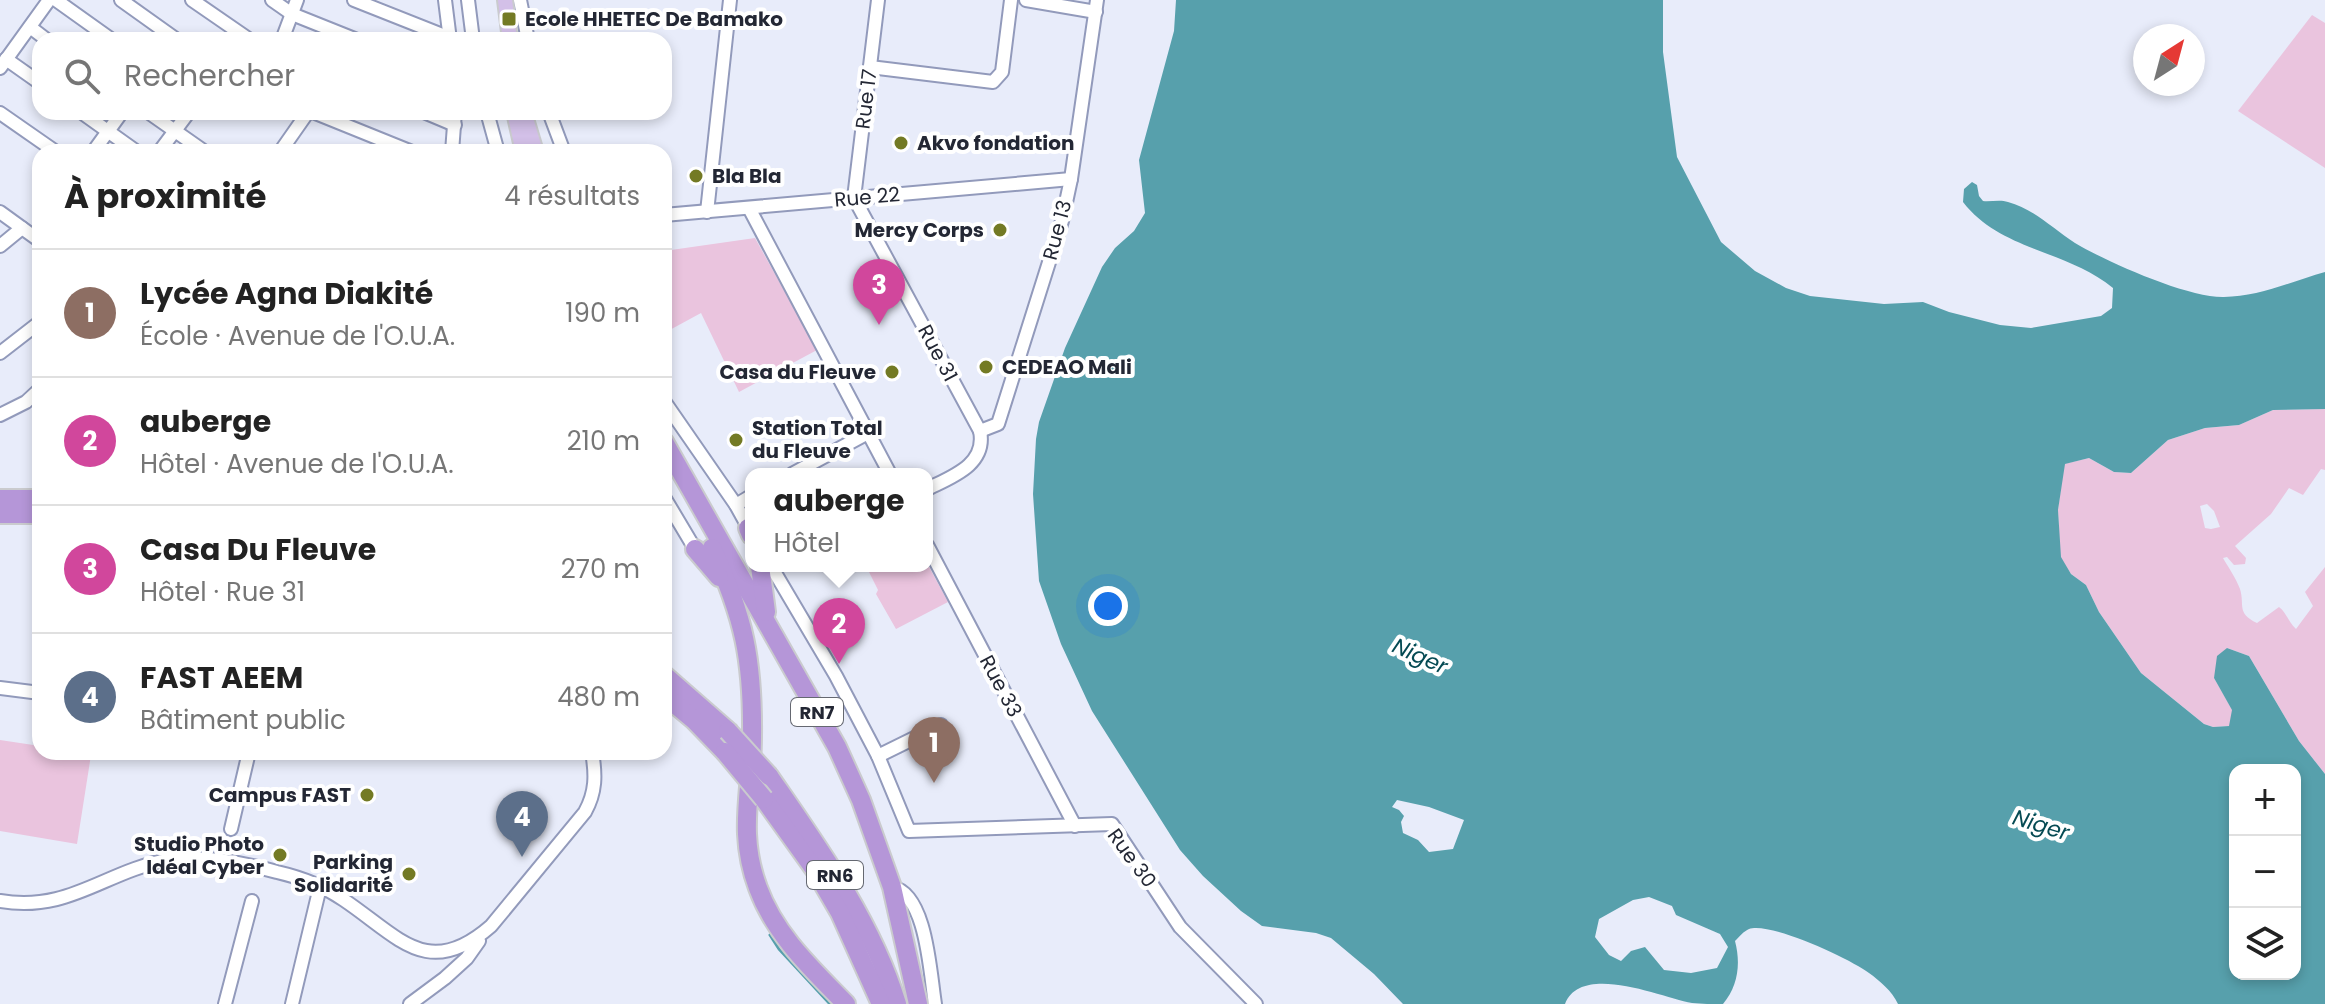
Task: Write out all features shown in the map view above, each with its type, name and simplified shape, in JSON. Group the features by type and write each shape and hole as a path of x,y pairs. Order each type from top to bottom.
{"highway":[{"name":"RN7","path":"672,456 837,747 861,800 892,887 918,1004"},
{"path":"672,475 709,541 733,594 748,648 752,739 745,827 758,888 782,934 846,1004"},
{"path":"0,499 32,499"},
{"path":"0,514 32,514"},
{"path":"695,549 733,594"},
{"path":"761,572 767,623"},
{"name":"RN6","path":"672,682 728,731 769,776 814,840 884,969 897,1004"},
{"name":"RN6","path":"672,702 725,752 764,799 815,870 840,913 881,1004"}],"main road":[{"path":"496,0 500,32"},
{"path":"505,0 509,32"},
{"path":"516,120 521,144"},
{"path":"526,120 534,144"}],"street":[{"path":"121,0 165,32"},
{"path":"192,0 238,32"},
{"path":"272,0 292,14 337,32"},
{"path":"285,32 297,0"},
{"path":"354,0 433,32"},
{"path":"445,0 449,32"},
{"path":"468,0 472,32"},
{"path":"520,0 526,32"},
{"path":"707,212 730,0"},
{"name":"Rue 17","path":"854,198 878,0"},
{"path":"870,67 993,82 1002,72 1011,0"},
{"path":"1026,0 1096,6"},
{"path":"32,79 3,64 47,1 99,32"},
{"name":"Rue 13","path":"980,431 998,424 1062,221 1096,6"},
{"path":"30,27 37,32"},
{"path":"0,113 45,144"},
{"path":"92,120 126,144"},
{"path":"99,144 116,120"},
{"path":"159,120 193,144"},
{"path":"165,144 183,120"},
{"path":"286,144 305,120"},
{"path":"348,120 396,144"},
{"path":"453,144 455,120"},
{"path":"489,120 496,144"},
{"path":"552,120 561,144"},
{"name":"Rue 22","path":"672,214 1071,179"},
{"name":"Rue 31","path":"854,198 980,431"},
{"path":"749,208 887,468"},
{"path":"0,212 32,235"},
{"path":"0,246 22,228"},
{"path":"0,353 32,328"},
{"path":"0,415 32,396"},
{"path":"672,413 745,522"},
{"path":"933,486 964,470 976,458 982,440 980,431"},
{"path":"803,468 868,433"},
{"path":"736,505 745,500"},
{"path":"672,510 695,549"},
{"name":"Rue 33","path":"933,556 1075,826"},
{"path":"775,572 836,676 878,756 941,725"},
{"path":"0,688 32,692"},
{"name":"Rue 30","path":"878,756 909,831 1112,824 1180,927 1256,1004"},
{"path":"231,829 247,760"},
{"path":"410,1004 467,958 585,812 592,799 593,760"},
{"path":"0,901 48,903 168,860 202,858 278,872 320,887 340,897 397,939 419,950 433,953 461,948 491,926"},
{"path":"292,1004 320,887"},
{"path":"892,887 907,894 920,916 935,1004"},
{"path":"225,1004 252,901"}],"shaded area":[{"path":"2312,15 2325,23 2325,168 2238,111"},
{"path":"755,238 817,350 739,392 701,313 672,329 672,250"},
{"path":"2325,409 2325,470 2321,469 2303,495 2289,488 2271,514 2235,546 2246,558 2245,564 2234,565 2227,557 2223,558 2240,589 2246,616 2257,623 2279,607 2296,629 2313,606 2305,592 2325,567 2325,774 2299,741 2249,656 2227,648 2214,678 2233,711 2230,726 2204,724 2141,673 2099,612 2086,585 2071,574 2060,557 2058,510 2064,464 2089,458 2114,472 2131,473 2168,440 2205,428 2239,425 2273,410","holes":["2207,504 2214,511 2220,527 2205,528 2200,506"]},
{"path":"869,572 932,572 948,602 896,629 876,594 878,590"},
{"path":"0,740 32,745 32,760 90,760 77,844 0,831"}],"water":[{"name":"Niger","path":"1176,0 1663,0 1663,52 1677,157 1721,242 1755,271 1786,288 1810,296 1884,304 1923,302 2000,325 2031,328 2101,316 2112,308 2113,288 2095,275 2015,241 1978,218 1963,202 1964,189 1972,182 1977,185 1983,201 2017,205 2089,251 2148,278 2190,292 2237,296 2325,272 2325,409 2273,410 2239,425 2205,428 2168,440 2131,473 2114,472 2089,458 2065,464 2058,510 2061,557 2071,574 2086,585 2099,612 2141,673 2204,724 2229,726 2232,710 2214,678 2217,656 2227,648 2249,656 2299,741 2325,774 2325,1004 1898,1004 1885,987 1859,967 1810,943 1759,928 1747,930 1735,941 1737,974 1723,1004 1692,1003 1604,984 1587,985 1574,992 1565,1004 1403,1004 1374,974 1331,938 1262,926 1203,876 1180,850 1092,711 1061,644 1039,581 1033,494 1039,422 1065,348 1102,267 1115,248 1134,231 1145,213 1139,160 1174,31","holes":["1397,800 1429,807 1464,820 1453,849 1429,852 1418,840 1403,833 1401,822 1404,816 1392,807","1649,897 1672,906 1676,915 1720,934 1728,947 1717,968 1691,973 1664,970 1645,947 1631,951 1621,961 1609,955 1595,937 1599,919 1633,900"]}],"waterway":[{"path":"770,935 830,1004"}],"place":[{"name":"Ecole HHETEC De Bamako","path":"509,19"},
{"name":"Akvo fondation","path":"901,143"},
{"name":"Bla Bla","path":"696,176"},
{"name":"Mercy Corps","path":"1000,230"},
{"name":"Casa Du Fleuve","path":"879,325"},
{"name":"CEDEAO Mali","path":"986,367"},
{"name":"Casa du Fleuve","path":"892,372"},
{"name":"Station Total du Fleuve","path":"736,440"},
{"name":"auberge","path":"839,664"},
{"name":"Lycée Agna Diakité","path":"934,783"},
{"name":"Campus FAST","path":"367,795"},
{"name":"Studio Photo Idéal Cyber","path":"280,855"},
{"name":"FAST AEEM","path":"522,857"},
{"name":"Parking Solidarité","path":"409,874"}]}
